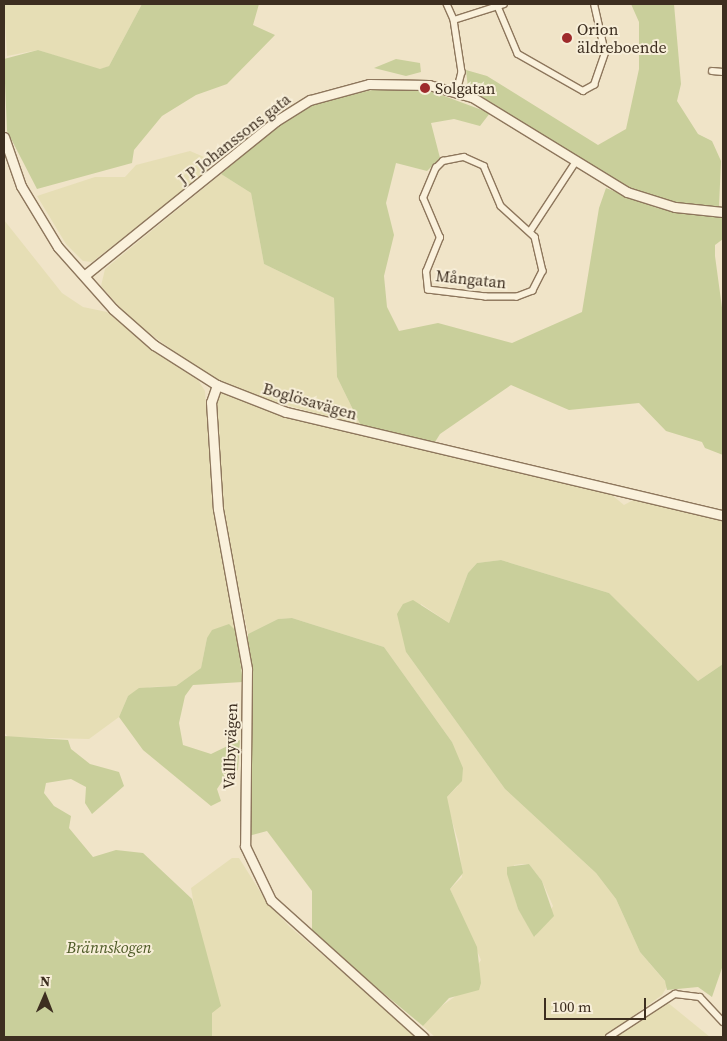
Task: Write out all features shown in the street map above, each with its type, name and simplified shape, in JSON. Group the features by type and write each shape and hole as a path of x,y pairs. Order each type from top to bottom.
{"street":[{"path":"447,4 454,20 462,72 457,92"},
{"path":"454,20 500,4 518,54 582,91 598,78 605,53 594,4"},
{"path":"712,71 723,72"},
{"name":"J P Johanssons gata","path":"85,275 276,121 310,100 354,86 387,83 457,92 494,108 575,163 643,198 723,212"},
{"name":"Boglösavägen","path":"4,137 21,186 44,226 113,309 154,345 217,385 286,412 723,515"},
{"name":"Mångatan","path":"464,157 484,166 501,206 531,230 543,271 534,291 517,297 486,297 428,290 426,272 440,238 423,198 430,176 443,161 464,157"},
{"path":"531,230 575,163"},
{"name":"Vallbyvägen","path":"217,385 211,402 216,493 247,668 245,846 271,900 423,1037"},
{"path":"609,1037 675,994 700,997 723,1022"}],"shaded area":[{"path":"4,4 142,4 109,66 99,70 38,50 7,56"},
{"path":"190,151 204,157 208,171 92,262 83,261 66,244 37,196 95,177 125,177 136,165"},
{"path":"221,174 251,193 264,264 334,298 337,377 361,426 251,395 202,372 130,319 101,286 105,269"},
{"path":"4,220 62,293 83,307 107,312 151,349 198,380 205,391 213,505 236,631 207,638 201,668 176,686 150,687 128,696 119,717 89,739 8,737 4,732"},
{"path":"221,393 285,416 607,491 624,505 635,499 723,519 723,664 698,681 609,593 501,560 477,563 468,573 449,623 421,604 406,652 505,789 596,873 616,899 640,952 668,985 662,995 604,1037 435,1037 423,1026 436,1010 460,993 481,960 450,889 462,877 459,844 447,804 447,797 458,786 452,742 384,647 292,618 278,619 248,634 221,506 214,404","holes":["529,864 542,881 553,906 535,937 518,909 511,885 514,865"]},
{"path":"232,858 239,858 268,904 289,926 418,1037 212,1037 212,1013 191,888"},
{"path":"667,1002 710,1037 614,1037 663,1003"}],"green space":[{"path":"142,4 259,4 253,25 275,35 227,84 196,95 162,116 134,150 132,163 37,189 7,131 4,59 38,50 100,69 109,66"},
{"path":"631,4 674,4 681,84 677,101 698,134 712,141 721,161 719,207 676,203 629,189 468,88 466,70 487,76 598,145 626,129 639,69 639,22"},
{"path":"396,59 420,63 421,72 406,76 374,68"},
{"path":"385,87 428,90 490,113 480,126 454,119 431,123 440,158 427,171 396,163 386,203 394,235 384,276 387,307 399,331 438,323 512,343 582,312 599,208 606,188 657,208 723,216 723,239 715,245 715,256 723,315 723,455 705,448 702,442 666,431 639,403 569,410 511,385 440,434 435,442 361,426 337,377 334,298 264,264 251,193 221,174 279,125 312,104"},
{"path":"501,560 609,593 698,681 723,664 723,965 712,997 698,987 667,990 665,981 640,952 616,899 596,873 505,789 406,652 397,614 403,604 413,600 449,623 468,573 477,563"},
{"path":"292,618 384,647 452,742 463,768 462,781 447,797 463,873 450,889 477,947 481,983 479,990 449,998 423,1026 312,934 312,891 267,831 248,836 248,634 278,619"},
{"path":"229,624 236,631 243,682 193,685 185,696 179,723 183,745 211,754 240,740 238,770 225,777 217,789 221,801 211,806 143,750 119,717 128,696 139,688 176,686 201,668 207,638 212,630"},
{"name":"Brännskogen","path":"4,736 68,740 71,749 90,764 119,772 124,786 92,814 85,803 86,787 71,779 46,783 44,793 54,806 71,816 69,828 93,857 116,850 143,853 192,899 221,1006 212,1013 212,1037 4,1037"},
{"path":"529,864 542,881 554,916 534,937 518,909 507,874 507,867"}],"place":[{"name":"Orion äldreboende","path":"567,38"},
{"name":"Solgatan","path":"425,88"}]}
